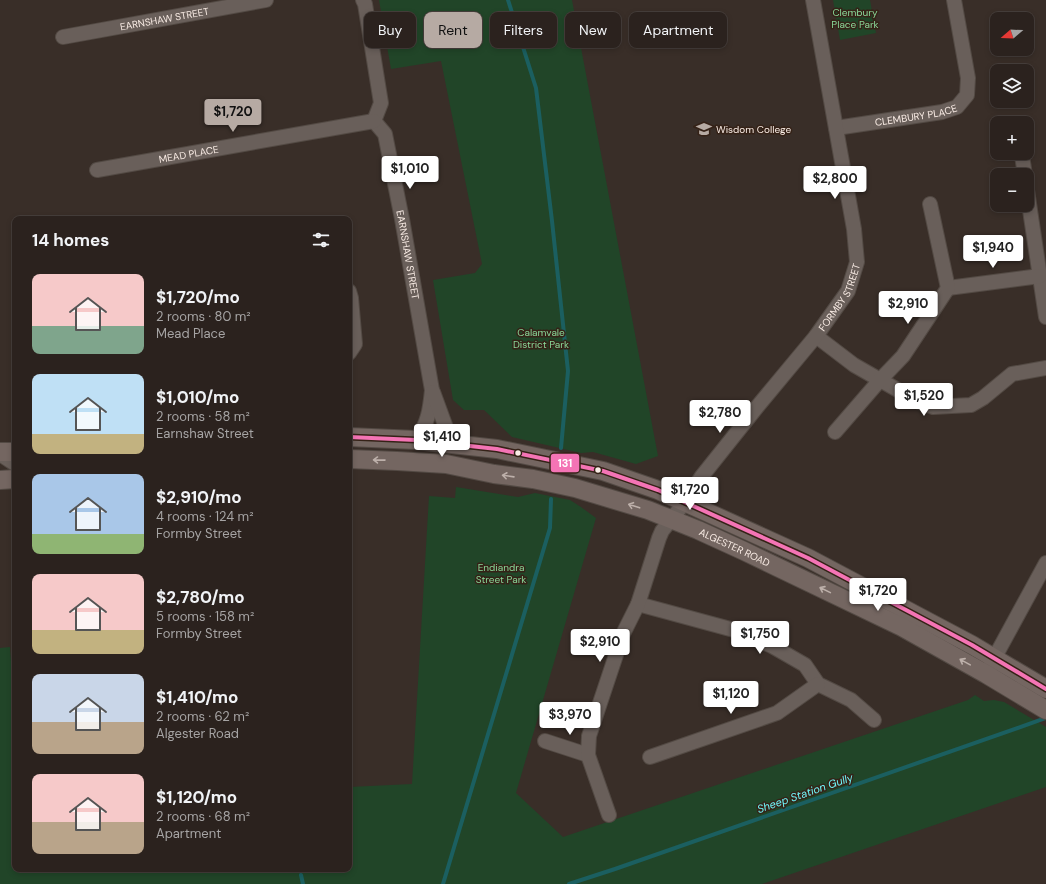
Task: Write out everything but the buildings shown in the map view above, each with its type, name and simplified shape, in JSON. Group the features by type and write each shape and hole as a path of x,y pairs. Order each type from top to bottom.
{"main road":[{"name":"ALGESTER ROAD","path":"352,437 416,440 497,449 603,471 658,490 808,558 972,645 990,666 1040,707"},
{"path":"0,453 12,452"},
{"name":"ALGESTER ROAD","path":"352,459 446,464 494,474 533,479 575,488 621,501 671,519 750,554 902,627 1046,689"},
{"path":"0,480 12,479"}],"street":[{"name":"EARNSHAW STREET","path":"63,37 266,0"},
{"path":"363,0 365,4 381,103 374,121"},
{"name":"FORMBY STREET","path":"588,755 590,736 594,721 623,634 638,604 662,531 685,502 702,476 816,336 848,291 857,262 854,229 813,0"},
{"name":"CLEMBURY PLACE","path":"836,128 942,112 957,107 967,95 968,78 954,0"},
{"name":"EARNSHAW STREET","path":"374,121 385,134 402,219 432,390 427,422 422,433 416,440"},
{"name":"MEAD PLACE","path":"97,170 374,121"},
{"path":"835,432 903,356 948,288 930,204"},
{"path":"1030,212 1046,317"},
{"path":"948,288 1040,276"},
{"path":"352,310 355,344 352,348"},
{"path":"816,336 854,365 917,401 933,407 971,404 983,398 1012,374 1046,368"},
{"path":"432,390 452,444"},
{"path":"0,453 12,462"},
{"path":"990,666 1046,563"},
{"path":"638,604 734,630 772,646 805,666 818,684 851,700 874,720"},
{"path":"650,757 776,713 818,684"},
{"path":"545,741 588,755 609,815"}],"green space":[{"name":"Calamvale District Park","path":"379,0 572,0 574,12 565,12 565,48 581,48 658,456 636,464 593,452 581,453 512,437 484,410 464,410 453,400 433,280 475,273 482,264 441,61 391,69 387,48 416,48 416,12 381,12"},
{"name":"Clembury Place Park","path":"833,0 870,0 876,33 840,40"},
{"name":"Endiandra Street Park","path":"456,487 518,497 535,493 570,500 596,518 516,793 563,837 968,700 975,695 984,701 994,700 1004,702 1046,727 1046,787 762,884 0,884 0,648 10,647 12,676 12,872 352,872 352,787 412,784 429,496 455,498"}],"waterway":[{"path":"508,0 536,88 552,221 568,371 561,448"},
{"path":"443,884 550,528 551,499"},
{"name":"Sheep Station Gully","path":"569,884 1046,718"},
{"path":"301,875 303,884"}],"transit line":[{"name":"131","path":"352,437 416,440 497,449 603,471 658,490 808,558 972,645 1046,689"}],"place":[{"name":"Wisdom College","path":"704,129"}]}
